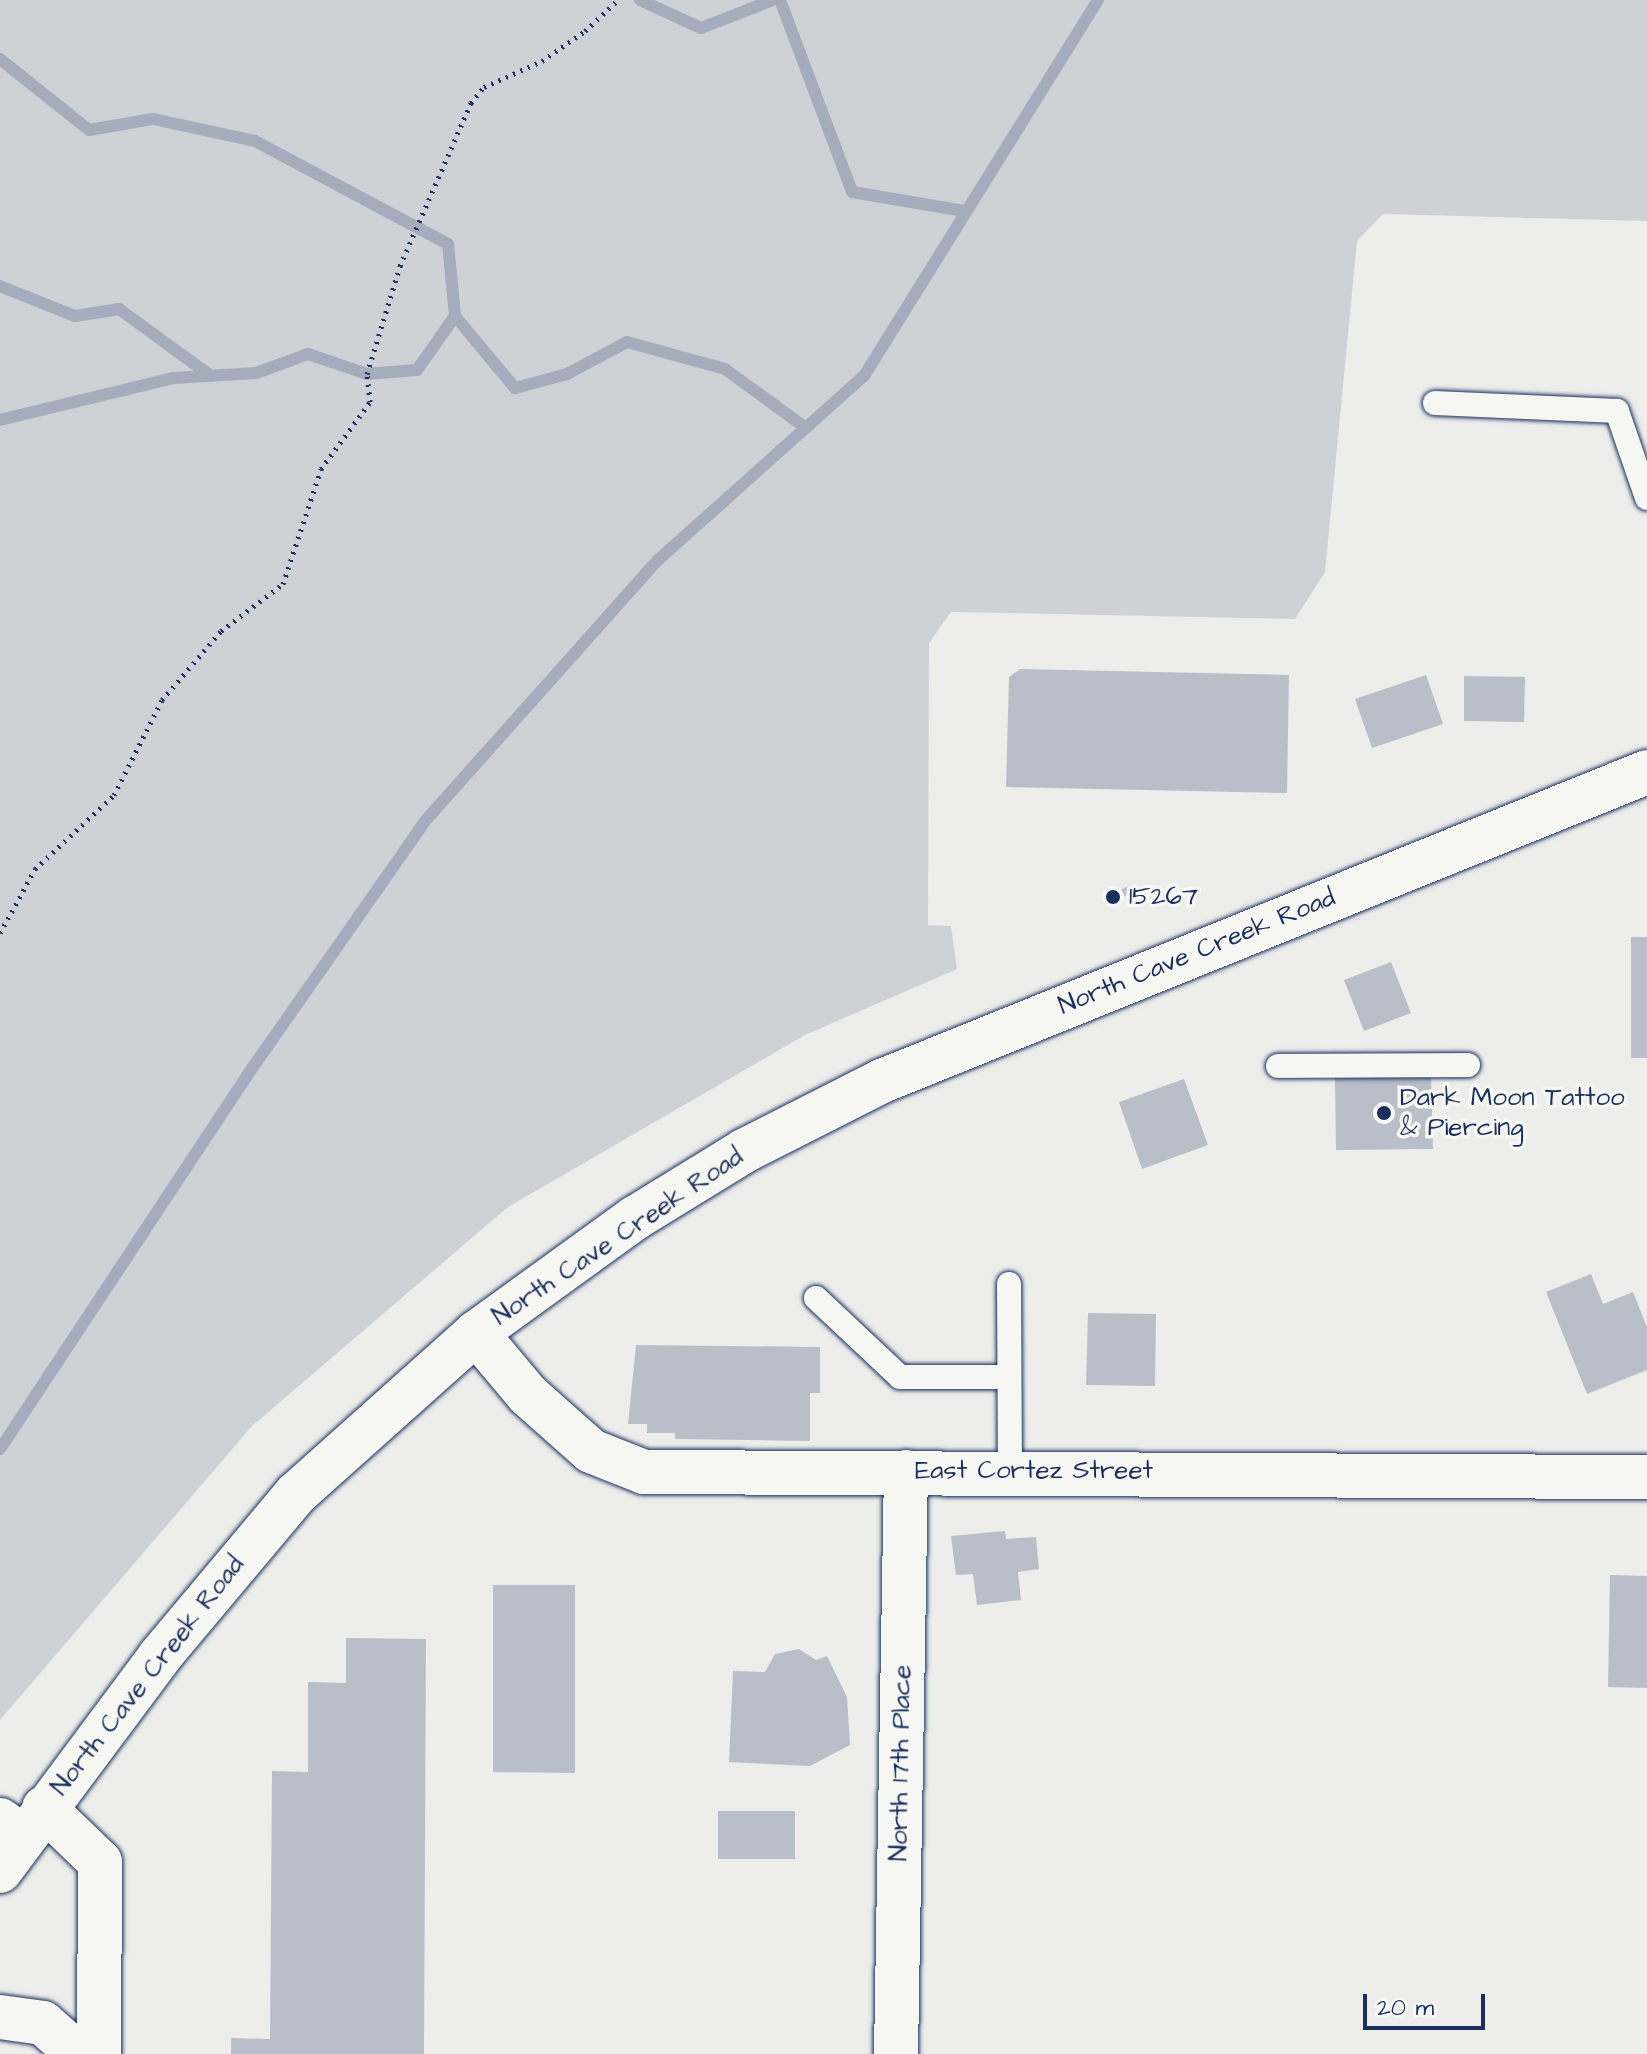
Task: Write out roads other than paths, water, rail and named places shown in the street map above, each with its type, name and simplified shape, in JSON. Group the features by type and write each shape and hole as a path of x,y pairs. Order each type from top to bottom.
{"street":[{"name":"North Cave Creek Road","path":"16,1834 296,1494 476,1333 662,1201 744,1151 882,1081 1647,772"},
{"name":"East Cortez Street","path":"476,1333 528,1395 591,1451 644,1472 1647,1477"},
{"name":"North 17th Place","path":"896,2054 906,1472"},
{"path":"16,1834 100,1862 99,2054"},
{"path":"0,2017 43,2023 78,2054"}],"lane":[{"path":"1435,403 1617,411 1647,498"},
{"path":"1278,1066 1468,1065"},
{"path":"1009,1284 1010,1472"},
{"path":"816,1298 900,1377 1009,1377"}],"waterway":[{"path":"640,0 701,28 773,0"},
{"path":"780,0 852,192 964,211"},
{"path":"0,1449 253,1067 426,820 658,560 864,376 1098,0"},
{"path":"0,59 89,130 153,119 255,141 448,244 455,316 515,388 567,374 627,342 725,369 806,428"},
{"path":"0,286 75,316 119,309 211,376"},
{"path":"0,420 173,378 256,373 308,354 367,374 417,370 455,316"}],"place":[{"name":"15267","path":"1113,897"},
{"name":"Dark Moon Tattoo & Piercing","path":"1384,1113"}]}
